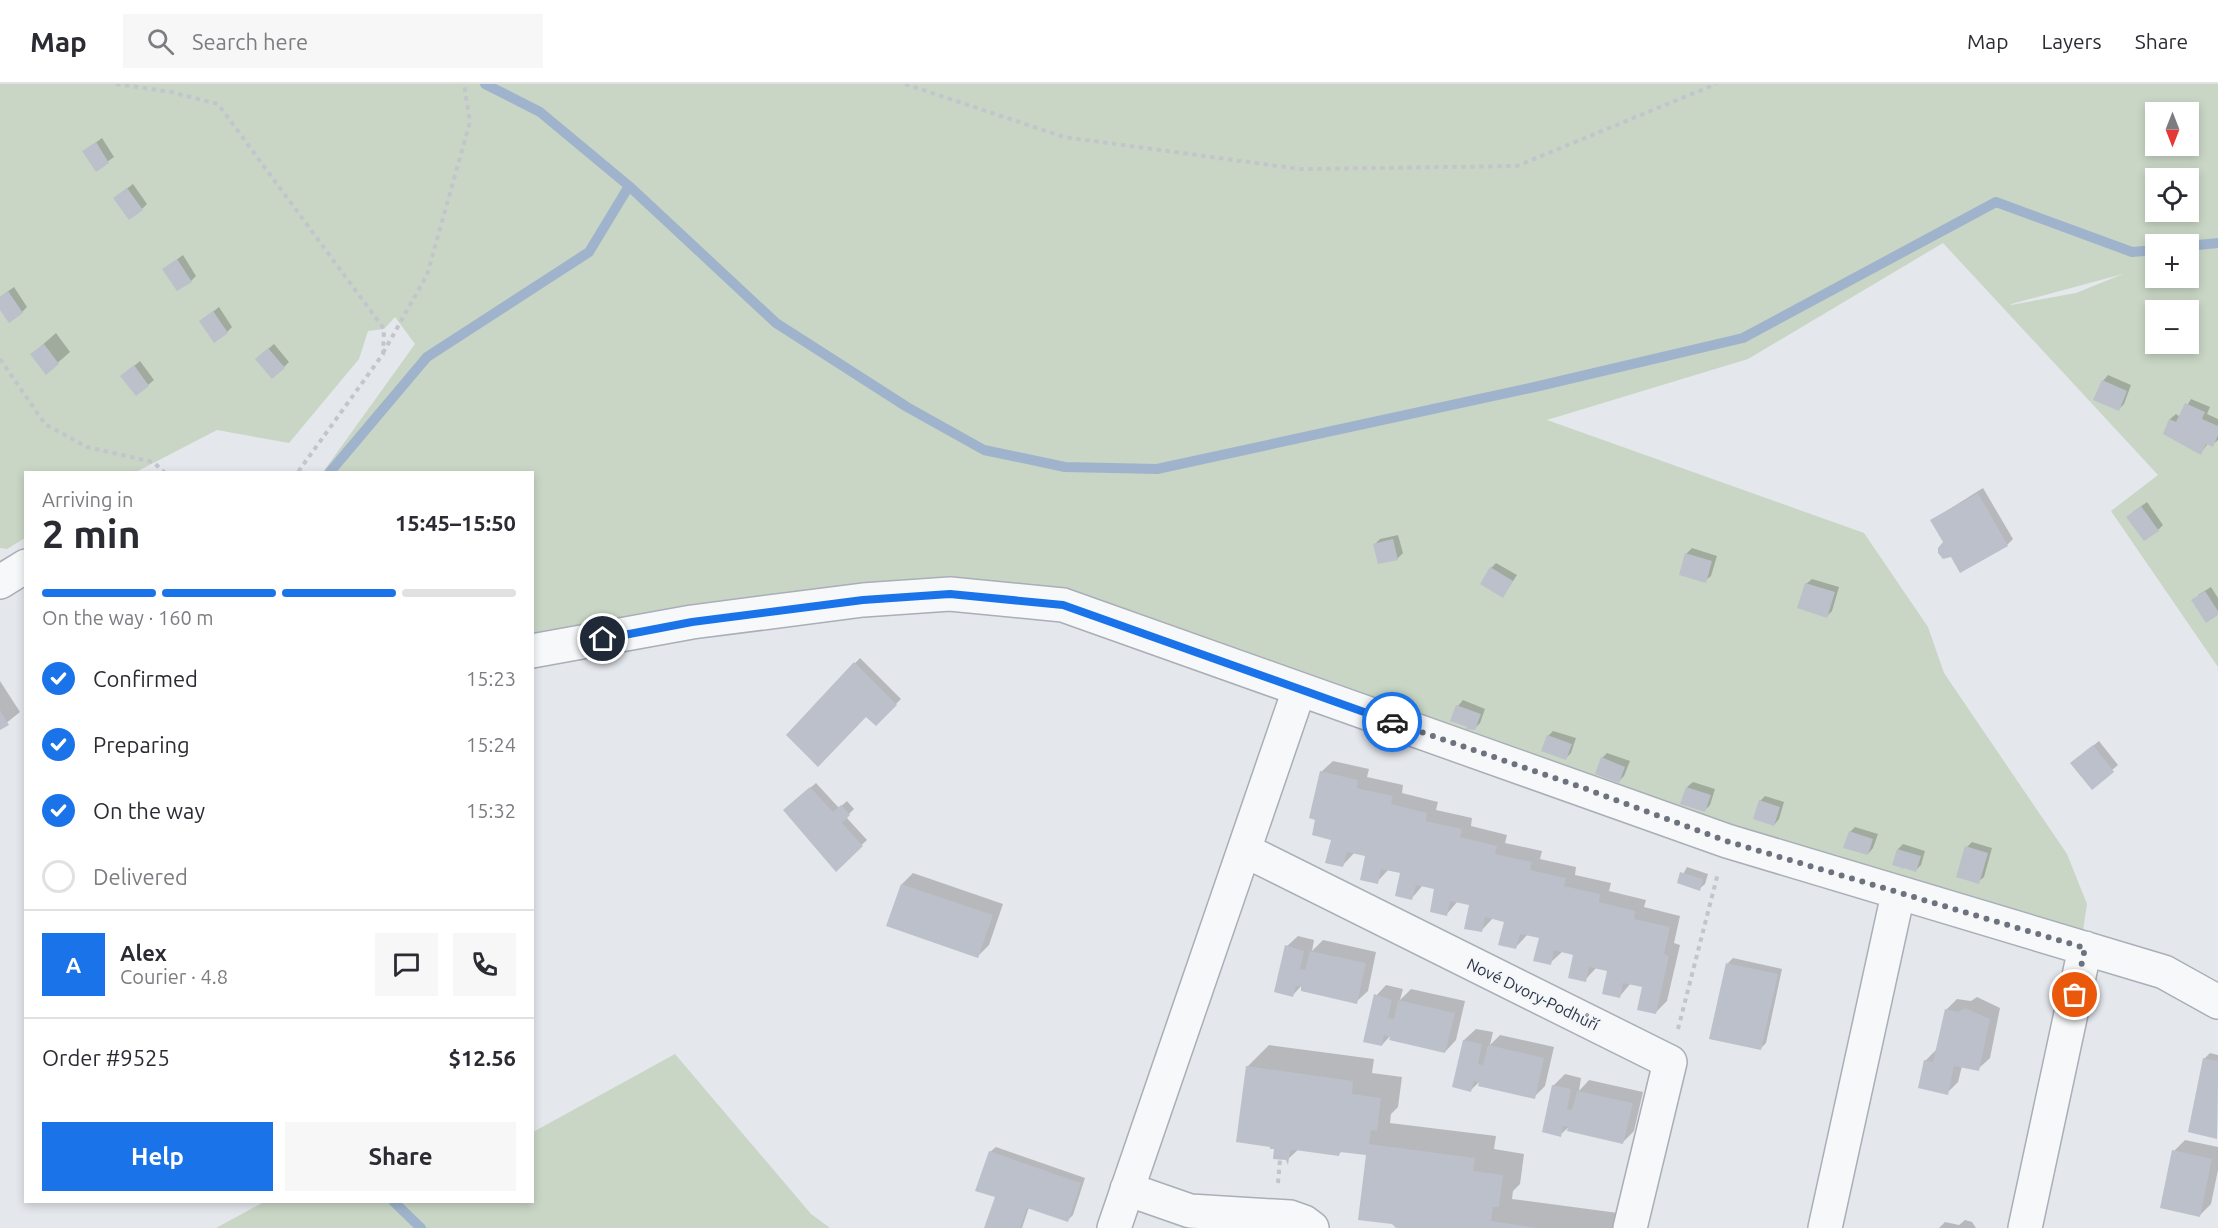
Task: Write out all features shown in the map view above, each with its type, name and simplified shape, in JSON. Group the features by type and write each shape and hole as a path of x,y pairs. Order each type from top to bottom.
{"street":[{"path":"0,582 24,567"},
{"path":"534,651 692,622 863,600 950,594 1063,605 1299,690 1581,787 1726,841 2164,972 2218,1002"},
{"path":"1114,1228 1299,690"},
{"name":"Nové Dvory-Podhůří","path":"1244,850 1670,1062"},
{"path":"1825,1228 1898,894"},
{"path":"2025,1228 2085,948"},
{"path":"1630,1228 1670,1062"},
{"path":"1127,1189 1190,1212 1290,1217 1312,1228"}],"path":[{"path":"116,84 171,92 218,105 384,329 383,354"},
{"path":"299,471 383,354 427,275 470,122 464,84"},
{"path":"904,84 1064,137 1300,169 1517,166 1716,84"},
{"path":"0,359 45,424 87,447 153,462 163,471"},
{"path":"1670,1062 1726,841"}],"green space":[{"path":"0,84 2218,84 2218,667 2111,511 2158,475 1943,243 1748,359 1547,420 1864,533 1928,627 1944,673 2067,854 2087,904 2082,937 1737,834 1061,598 551,636 534,634 534,471 324,471 415,344 395,317 384,329 368,331 359,359 289,443 217,430 138,471 24,471 24,539 7,549 0,548","holes":["2123,274 2076,293 2011,305 2011,304"]},
{"path":"675,1054 811,1214 830,1228 216,1228 262,1203 534,1203 534,1131"}],"building":[{"path":"96,142 109,163 96,172 82,151"},
{"path":"127,188 143,210 129,220 113,198"},
{"path":"177,259 192,282 177,291 162,269"},
{"path":"8,291 23,313 9,323 0,310 0,297"},
{"path":"213,311 228,333 214,343 199,321"},
{"path":"44,344 59,364 46,375 30,354"},
{"path":"268,348 285,368 272,379 255,359"},
{"path":"134,365 149,386 136,396 120,376"},
{"path":"2102,380 2127,391 2119,411 2093,400"},
{"path":"2185,403 2205,412 2202,419 2218,426 2218,435 2213,447 2206,444 2201,455 2163,434 2169,419 2176,422"},
{"path":"1978,493 2008,546 1960,573 1951,557 1943,559 1938,553 1938,548 1943,542 1930,520"},
{"path":"2141,506 2159,531 2144,541 2126,517"},
{"path":"1393,539 1398,560 1378,564 1373,544"},
{"path":"1685,553 1712,561 1706,583 1679,575"},
{"path":"1490,567 1513,581 1503,598 1480,584"},
{"path":"1805,583 1835,592 1827,618 1797,608"},
{"path":"2205,591 2218,611 2218,615 2206,623 2191,600"},
{"path":"854,662 897,705 876,726 866,717 818,767 786,735"},
{"path":"1456,705 1481,714 1475,730 1466,729 1467,727 1450,721"},
{"path":"0,710 9,725 0,730"},
{"path":"1547,735 1572,744 1566,760 1541,751"},
{"path":"2093,745 2114,772 2092,790 2070,763"},
{"path":"1601,757 1625,767 1619,783 1595,774"},
{"path":"1320,771 1358,780 1357,788 1393,796 1391,804 1427,813 1426,821 1462,829 1460,837 1497,846 1495,854 1532,862 1530,870 1566,878 1564,886 1600,894 1599,902 1635,911 1634,919 1670,927 1664,954 1669,956 1656,1014 1637,1010 1642,987 1623,983 1620,998 1602,994 1607,971 1589,967 1586,982 1568,978 1573,955 1554,950 1551,965 1533,961 1539,938 1520,934 1516,949 1498,945 1504,922 1485,917 1482,932 1464,929 1469,905 1450,901 1447,916 1430,912 1434,889 1416,885 1412,900 1395,896 1400,873 1381,869 1378,884 1360,880 1365,856 1347,852 1343,867 1325,863 1331,840 1312,835 1315,820 1309,818"},
{"path":"810,787 833,812 841,805 850,815 842,823 863,846 836,872 783,810"},
{"path":"1686,787 1711,795 1705,812 1680,804"},
{"path":"1759,800 1780,807 1774,826 1753,819"},
{"path":"1849,831 1873,839 1868,855 1843,848"},
{"path":"1965,846 1988,853 1979,884 1956,877"},
{"path":"1897,849 1921,856 1916,872 1904,868 1901,870 1902,868 1892,865"},
{"path":"1680,872 1703,879 1700,891 1677,883"},
{"path":"901,884 993,915 978,958 886,926"},
{"path":"1285,945 1304,951 1300,969 1305,970 1310,951 1366,963 1357,1004 1301,991 1301,987 1296,986 1293,997 1274,992"},
{"path":"1726,963 1778,974 1761,1050 1709,1039"},
{"path":"1374,994 1392,1000 1388,1018 1394,1019 1398,1000 1455,1013 1445,1053 1389,1040 1390,1037 1384,1035 1382,1046 1363,1042"},
{"path":"1965,1008 1990,1019 1979,1071 1954,1066 1948,1095 1918,1088 1924,1060 1933,1062 1945,1009 1958,1012"},
{"path":"1463,1040 1482,1044 1478,1064 1483,1065 1488,1045 1544,1058 1535,1099 1478,1086 1479,1082 1474,1081 1471,1092 1452,1087"},
{"path":"2203,1058 2218,1061 2217,1139 2188,1132"},
{"path":"1246,1066 1353,1081 1352,1094 1381,1098 1377,1131 1371,1130 1369,1144 1475,1158 1473,1171 1503,1175 1499,1207 1493,1207 1491,1221 1537,1228 1396,1228 1392,1224 1358,1220 1366,1155 1340,1152 1339,1156 1295,1150 1290,1151 1288,1165 1286,1160 1273,1159 1274,1149 1270,1147 1236,1142"},
{"path":"1552,1085 1571,1089 1567,1109 1572,1110 1577,1091 1633,1103 1623,1144 1567,1131 1568,1127 1563,1126 1561,1137 1542,1132"},
{"path":"2172,1150 2212,1159 2200,1217 2160,1208"},
{"path":"989,1151 1081,1183 1068,1222 1027,1208 1020,1228 984,1228 995,1197 975,1191"}],"waterway":[{"path":"485,84 540,112 629,186 776,323 907,407 984,450 1065,467 1157,469 1539,386 1743,338 1996,202 2132,252 2145,251"},
{"path":"331,471 427,357 589,252 629,186"},
{"path":"2199,245 2218,243"},
{"path":"395,1203 421,1228"}],"way so far":[{"path":"1392,722 1581,787 1726,841 2085,948 2075,995"}],"route":[{"path":"603,639 692,622 863,600 950,594 1063,605 1392,722"}]}
